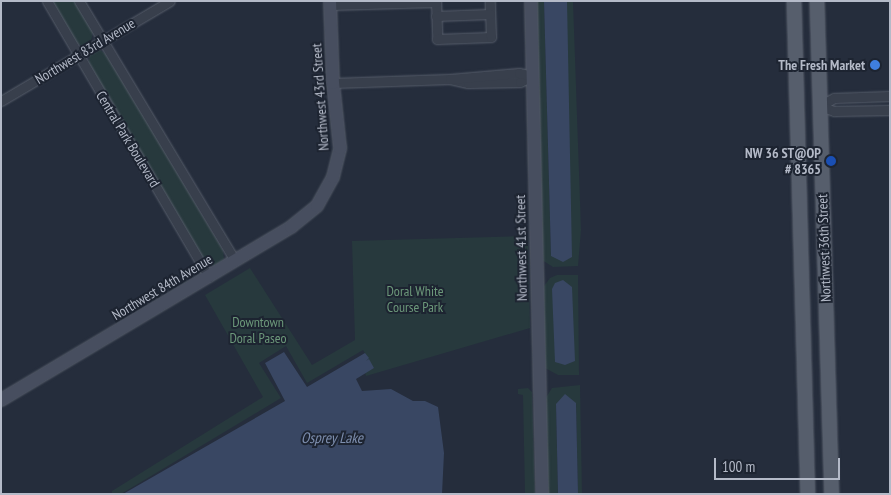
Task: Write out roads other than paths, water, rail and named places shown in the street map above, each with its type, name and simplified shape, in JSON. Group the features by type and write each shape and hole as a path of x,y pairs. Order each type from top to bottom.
{"main road":[{"name":"Northwest 36th Street","path":"794,1 808,494"},
{"name":"Northwest 36th Street","path":"818,1 832,494"},
{"path":"797,108 820,106"},
{"path":"802,252 824,252"}],"street":[{"name":"Central Park Boulevard","path":"47,1 209,277"},
{"name":"Central Park Boulevard","path":"79,1 235,261"},
{"name":"Northwest 83rd Avenue","path":"1,101 170,1"},
{"path":"330,3 436,2 437,39 491,37 490,1"},
{"name":"Northwest 41st Street","path":"531,1 542,494"},
{"name":"Northwest 43rd Street","path":"329,188 340,148 332,83 330,3"},
{"path":"436,16 490,14"},
{"path":"332,83 450,79 468,83 520,82 533,76"},
{"path":"820,106 834,98 890,96"},
{"path":"874,97 874,110"},
{"path":"820,106 834,111 890,110"},
{"name":"Northwest 84th Avenue","path":"1,400 209,277 305,217 329,188"}],"water":[{"path":"544,1 567,1 572,257 563,262 551,256"},
{"path":"563,280 572,287 575,361 565,365 555,362 552,289 555,283"},
{"name":"Osprey Lake","path":"284,352 307,387 365,353 369,358 366,361 369,359 374,368 356,379 362,391 391,389 413,401 425,401 438,407 444,453 442,494 123,494 285,401 265,363"},
{"path":"565,394 576,403 578,494 558,494 556,404"}],"place":[{"name":"The Fresh Market","path":"875,65"},
{"name":"NW 36 ST@OP # 8365","path":"831,161"}],"park label":[{"name":"Doral White Course Park","path":"415,300"},
{"name":"Downtown Doral Paseo","path":"258,330"}]}
